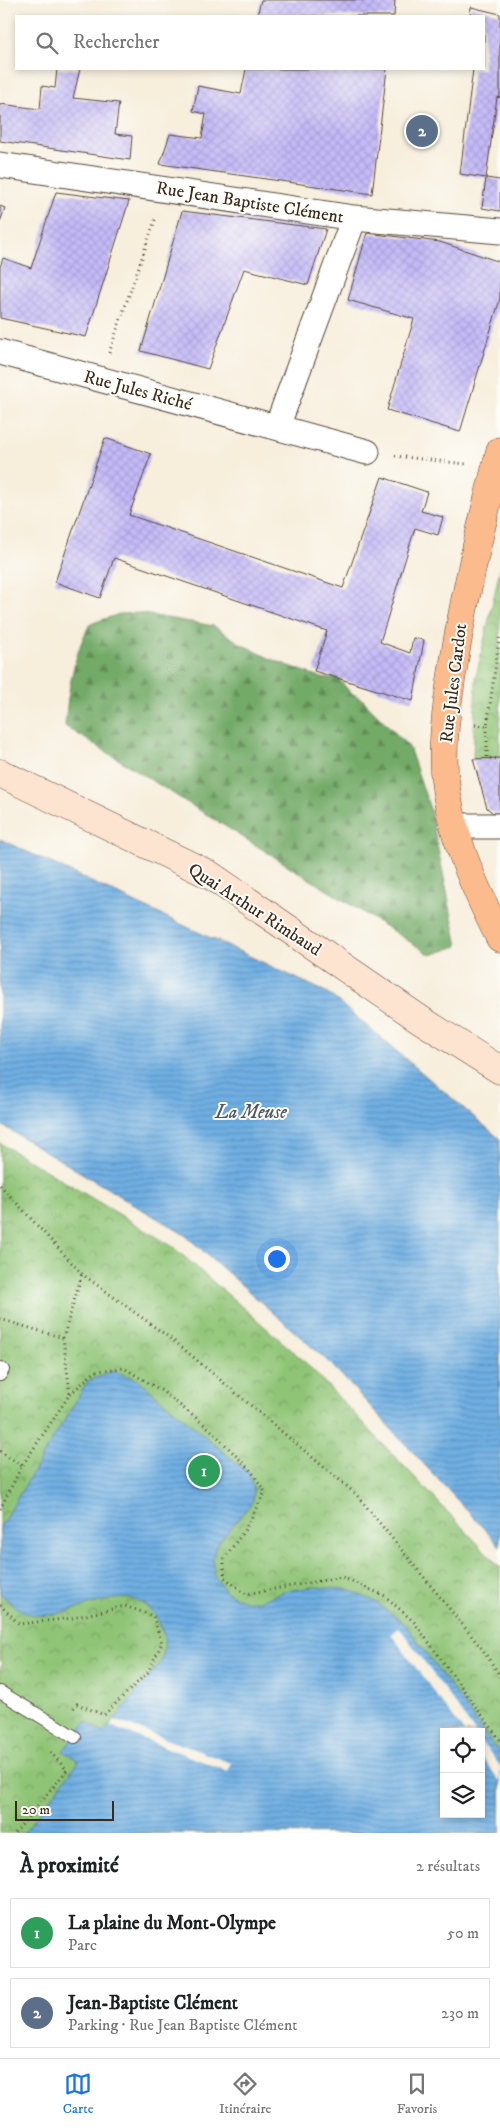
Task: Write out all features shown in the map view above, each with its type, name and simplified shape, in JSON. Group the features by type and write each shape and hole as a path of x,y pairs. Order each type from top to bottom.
{"main road":[{"name":"Rue Jules Cardot","path":"500,451 465,594 444,724 444,772 453,826 474,887 500,938"},
{"name":"Quai Arthur Rimbaud","path":"0,773 210,875 421,1020 500,1070"},
{"name":"Quai Arthur Rimbaud","path":"421,1020 500,1088"}],"street":[{"name":"Rue Jean Baptiste Clément","path":"0,164 354,218 500,231"},
{"path":"277,427 354,218"},
{"name":"Rue Jules Riché","path":"0,352 367,452"},
{"path":"453,826 500,826"}],"lane":[{"path":"0,1368 3,1370 0,1375"},
{"path":"0,1692 75,1737"}],"path":[{"path":"100,379 155,222"},
{"path":"367,452 453,462"},
{"path":"500,634 487,726 488,758 500,758"},
{"path":"444,724 487,726"},
{"path":"0,1185 82,1274 174,1341 356,1494 483,1650 500,1676"},
{"path":"70,1394 63,1338 82,1274"},
{"path":"0,1319 63,1338"},
{"path":"0,1509 22,1466 70,1394 96,1371 124,1368 162,1390 211,1430 252,1472 265,1492 244,1530 224,1560 224,1577 246,1594 342,1577 384,1596 414,1622 500,1740"},
{"path":"0,1451 22,1466"},
{"path":"0,1605 19,1624 73,1618 125,1606 153,1616 162,1643 148,1672 104,1715 77,1704 42,1744 67,1770 15,1833"}],"green space":[{"path":"500,569 500,758 473,759 476,677"},
{"path":"138,613 214,626 241,644 271,659 322,678 338,678 350,692 363,700 409,747 430,809 458,946 431,955 65,726 75,661 90,624 119,614"},
{"path":"0,1143 172,1246 303,1360 500,1567 500,1833 0,1833 0,1670 3,1663 0,1660"}],"water":[{"name":"La Meuse","path":"0,839 328,993 500,1139 500,1546 331,1364 185,1235 0,1124"},
{"path":"113,1371 137,1379 249,1473 254,1489 253,1501 216,1546 213,1560 214,1575 226,1592 245,1601 259,1601 286,1591 312,1587 347,1589 376,1602 406,1625 481,1728 440,1728 440,1818 485,1818 485,1733 500,1754 500,1833 24,1833 79,1761 63,1751 86,1721 103,1733 161,1662 164,1650 164,1634 157,1618 146,1605 132,1599 100,1602 50,1615 35,1615 20,1610 0,1593 0,1527 88,1381"}],"pier":[{"path":"399,1627 472,1728 461,1728 391,1634"},
{"path":"114,1720 231,1763 228,1771 110,1726"},
{"path":"485,1746 500,1766 500,1781 485,1761"}],"building":[{"path":"261,0 395,0 394,15 257,15"},
{"path":"471,7 500,14 500,98 497,97 486,178 460,174 473,70 485,70 485,15 470,15"},
{"path":"57,70 80,70 73,98 119,103 115,134 132,136 130,160 0,141 0,104 40,109 42,86 55,88"},
{"path":"246,70 387,70 372,194 160,164 170,134 202,138 206,114 193,111 198,86 241,94"},
{"path":"486,178 500,180 500,211 482,208"},
{"path":"56,192 129,201 86,337 0,318 0,267 3,258 31,268"},
{"path":"0,206 5,208 0,222"},
{"path":"182,211 326,229 308,285 244,269 208,369 141,351"},
{"path":"367,233 440,242 500,262 500,299 460,432 387,410 414,319 348,300"},
{"path":"105,438 151,454 129,515 343,588 382,477 427,492 421,511 443,517 438,535 415,528 380,642 410,653 413,638 424,640 413,701 314,671 327,631 114,558 100,598 55,582"},
{"path":"500,758 500,813 493,813 487,808 473,759"}],"place":[{"name":"Jean-Baptiste Clément","path":"422,131"},
{"name":"La plaine du Mont-Olympe","path":"204,1471"}]}
